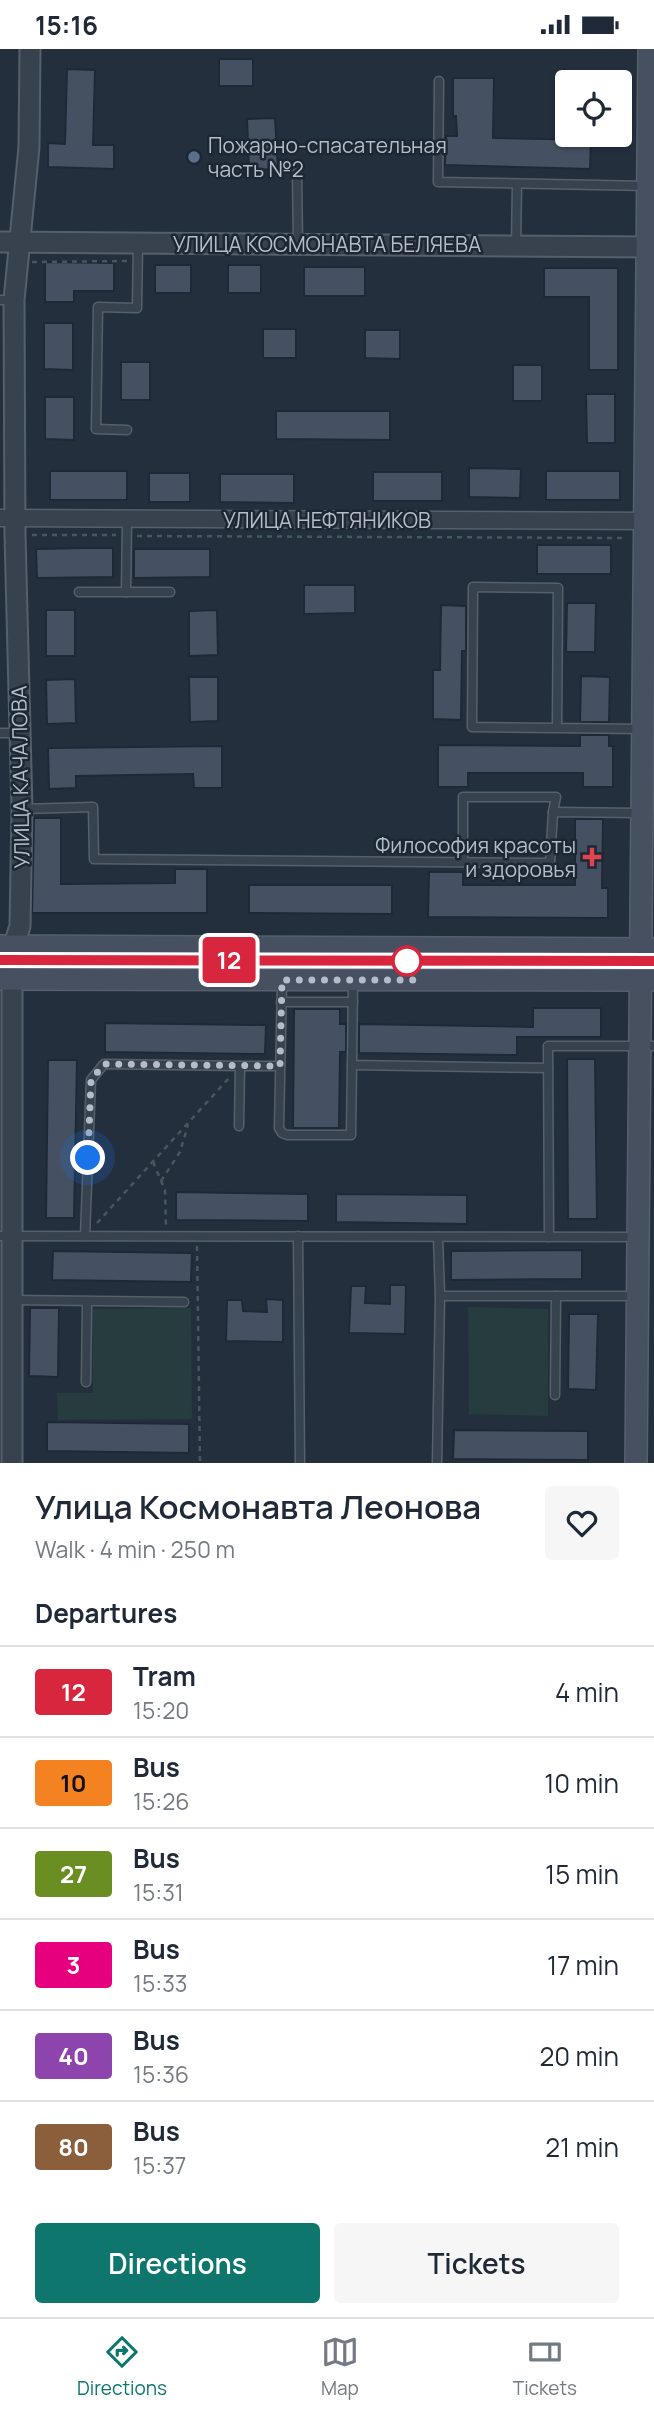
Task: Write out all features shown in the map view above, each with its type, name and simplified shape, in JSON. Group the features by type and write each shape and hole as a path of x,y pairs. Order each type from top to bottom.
{"main road":[{"path":"636,1463 637,1237 645,1138 647,1046 648,874 642,813 648,777 643,729 648,695 651,247 648,186 651,56"},
{"path":"6,947 647,949"},
{"path":"6,979 647,980"}],"street":[{"name":"УЛИЦА КАЧАЛОВА","path":"12,1463 6,1379 6,947 20,926 22,809 8,518 7,300 10,242 29,147 30,49"},
{"name":"УЛИЦА КОСМОНАВТА БЕЛЯЕВА","path":"10,242 651,247"},
{"name":"УЛИЦА НЕФТЯНИКОВ","path":"8,518 126,527 649,521"}],"lane":[{"path":"439,81 438,182 648,186"},
{"path":"297,173 298,244"},
{"path":"516,246 517,184"},
{"path":"127,430 96,429 98,307 137,308 138,243"},
{"path":"126,527 126,592"},
{"path":"557,728 558,588 473,587 472,727 557,728 643,729"},
{"path":"79,592 170,592"},
{"path":"0,733 20,733"},
{"path":"22,809 93,807 94,859 550,863 556,797 463,797 463,862"},
{"path":"553,811 642,813"},
{"path":"282,980 279,1128 287,1135 347,1136 352,1131 354,980"},
{"path":"281,1002 353,1003"},
{"path":"549,1237 548,1046 647,1046"},
{"path":"85,1236 91,1080 104,1064 280,1066"},
{"path":"352,1065 548,1068"},
{"path":"239,1126 240,1066"},
{"path":"6,1236 637,1237"},
{"path":"298,1236 300,1463"},
{"path":"437,1463 440,1296 438,1237"},
{"path":"8,1287 87,1301 184,1302"},
{"path":"440,1296 637,1296"},
{"path":"555,1395 556,1296"},
{"path":"86,1382 87,1301"}],"path":[{"path":"32,535 126,527 627,538"},
{"path":"85,1236 240,1066"},
{"path":"162,1181 180,1152 189,1122"},
{"path":"153,1162 165,1190 166,1236"},
{"path":"197,1236 201,1463"}],"green space":[{"path":"468,1307 548,1309 548,1416 469,1414"},
{"path":"191,1308 192,1419 58,1420 57,1393 93,1393 92,1309"}],"building":[{"path":"219,59 253,59 253,86 219,86"},
{"path":"67,69 95,70 93,145 114,145 114,169 48,167 48,143 65,144"},
{"path":"453,78 494,78 493,138 555,139 555,147 591,147 590,169 445,165 446,136 457,136 456,116 453,116"},
{"path":"275,118 278,169 249,170 247,119"},
{"path":"45,262 114,263 114,291 74,291 74,302 45,302"},
{"path":"155,265 191,265 191,293 155,293"},
{"path":"228,265 261,265 261,293 228,293"},
{"path":"304,267 365,267 365,296 304,296"},
{"path":"544,268 618,268 618,370 589,370 589,297 544,297"},
{"path":"44,323 73,323 73,370 44,369"},
{"path":"263,329 296,329 296,358 263,358"},
{"path":"365,330 400,330 400,359 365,358"},
{"path":"121,362 150,362 150,400 121,400"},
{"path":"513,365 542,365 542,401 513,401"},
{"path":"586,394 615,394 615,443 587,443"},
{"path":"45,397 74,397 74,440 45,439"},
{"path":"276,411 390,411 390,440 276,439"},
{"path":"469,468 521,469 520,498 469,497"},
{"path":"50,471 127,471 127,500 50,500"},
{"path":"546,471 620,471 620,500 546,500"},
{"path":"373,472 442,472 442,501 373,501"},
{"path":"149,473 190,473 190,502 149,502"},
{"path":"220,474 294,474 294,503 220,502"},
{"path":"537,545 611,545 611,574 537,574"},
{"path":"113,548 113,577 37,578 36,549"},
{"path":"134,549 210,549 210,577 134,578"},
{"path":"304,585 355,585 355,613 304,614"},
{"path":"567,603 596,603 595,652 566,652"},
{"path":"441,605 466,606 461,720 433,719 433,670 440,670"},
{"path":"46,610 75,610 75,656 46,656"},
{"path":"217,610 218,655 189,656 189,611"},
{"path":"581,676 610,677 609,722 580,722"},
{"path":"189,677 218,677 218,721 190,722"},
{"path":"75,679 76,723 47,724 46,680"},
{"path":"580,735 609,735 609,746 613,746 613,787 583,787 583,773 468,773 468,787 438,787 438,745 580,746"},
{"path":"222,746 222,788 194,788 193,774 76,776 76,788 49,789 48,748"},
{"path":"34,818 61,818 61,884 175,883 175,869 207,869 207,913 32,913"},
{"path":"575,819 603,819 602,888 608,888 608,918 428,917 429,872 463,872 463,885 575,885"},
{"path":"249,885 392,885 392,914 249,913"},
{"path":"533,1008 601,1008 601,1037 517,1037 517,1055 359,1053 359,1024 533,1027"},
{"path":"294,1009 340,1009 340,1024 346,1024 346,1052 340,1052 339,1128 293,1128"},
{"path":"105,1023 266,1025 265,1054 105,1052"},
{"path":"567,1059 595,1059 597,1219 568,1219"},
{"path":"48,1060 77,1060 74,1218 46,1218"},
{"path":"176,1192 308,1194 308,1221 176,1220"},
{"path":"336,1194 467,1195 467,1224 336,1222"},
{"path":"582,1250 582,1279 451,1280 451,1251"},
{"path":"53,1251 192,1253 191,1282 52,1280"},
{"path":"390,1285 406,1285 405,1334 349,1333 351,1286 366,1286 365,1303 390,1304"},
{"path":"266,1299 283,1300 283,1342 226,1341 227,1300 242,1300 243,1311 267,1312"},
{"path":"30,1308 59,1308 58,1377 29,1376"},
{"path":"569,1314 598,1314 596,1390 568,1389"},
{"path":"47,1422 189,1424 189,1453 47,1451"},
{"path":"454,1430 588,1431 588,1460 453,1459"}],"tram line":[{"name":"12","path":"0,960 654,961"},
{"path":"0,968 654,969"}],"place":[{"name":"Пожарно-спасательная часть №2","path":"194,157"},
{"name":"Философия красоты и здоровья","path":"592,857"}],"route":[{"path":"88,1158 91,1080 104,1064 280,1066 282,980 416,980 407,961"}]}
